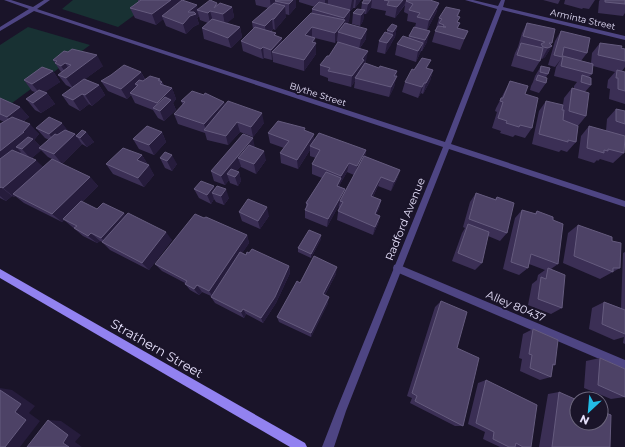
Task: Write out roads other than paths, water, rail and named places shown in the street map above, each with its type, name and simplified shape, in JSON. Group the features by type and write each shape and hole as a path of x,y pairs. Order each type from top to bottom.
{"main road":[{"name":"Strathern Street","path":"1,276 300,447"}],"street":[{"name":"Blythe Street","path":"6,0 625,204"},
{"path":"0,29 48,0"},
{"name":"Arminta Street","path":"467,0 501,4 625,38"},
{"name":"Radford Avenue","path":"328,447 397,268 447,146 501,4"},
{"name":"Alley 80437","path":"397,268 625,365"}]}
